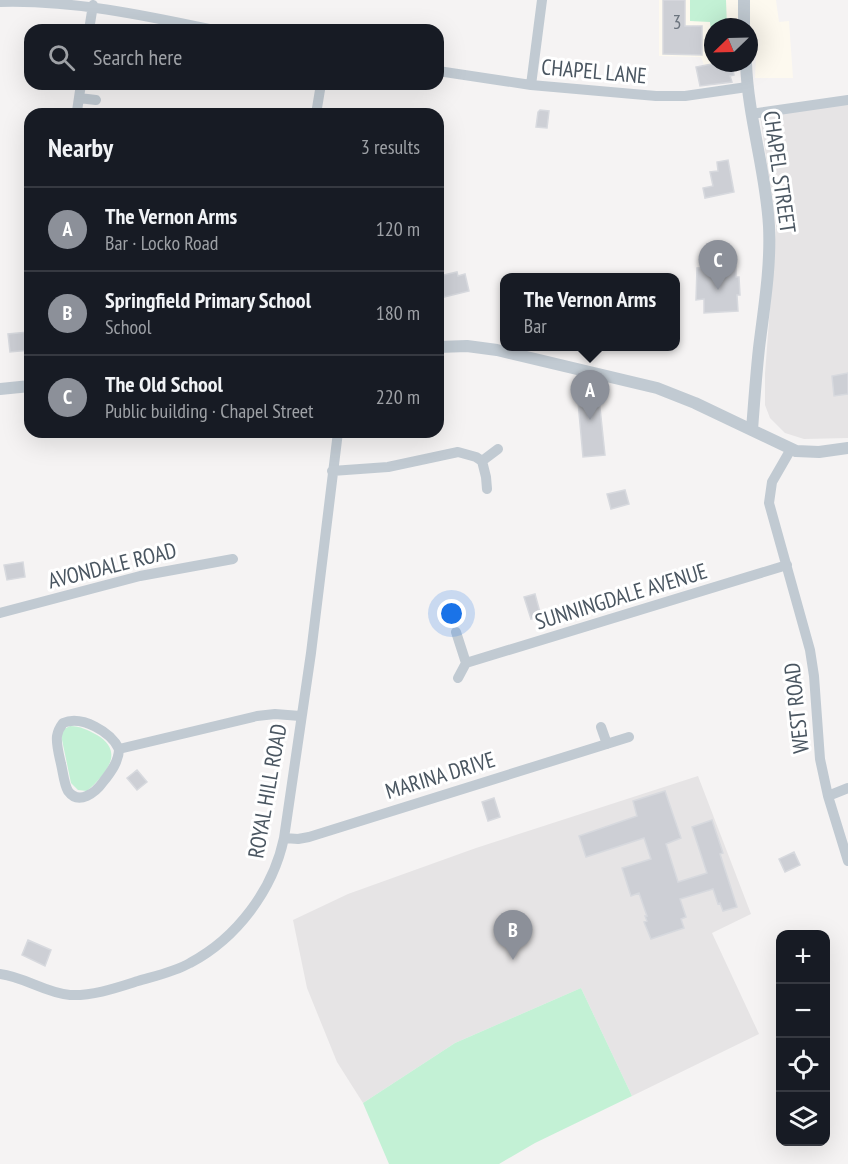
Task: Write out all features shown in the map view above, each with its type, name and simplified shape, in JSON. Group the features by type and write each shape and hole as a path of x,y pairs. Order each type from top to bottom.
{"street":[{"path":"0,2 45,0 93,5 185,24"},
{"path":"531,85 542,0"},
{"path":"744,0 744,18"},
{"path":"90,24 93,5"},
{"name":"CHAPEL LANE","path":"444,72 531,85 675,96 747,87"},
{"name":"CHAPEL STREET","path":"746,72 767,209 769,247 768,281 752,430"},
{"path":"77,108 80,90"},
{"path":"317,108 320,90"},
{"path":"79,98 96,100"},
{"path":"751,114 848,100"},
{"path":"444,347 483,348 648,385 695,403 791,450 814,452 848,448"},
{"path":"0,389 24,387"},
{"name":"ROYAL HILL ROAD","path":"0,974 20,978 58,993 78,994 119,987 169,972 190,963 226,937 252,909 273,873 284,838 311,653 337,438"},
{"path":"482,461 498,449"},
{"name":"WEST ROAD","path":"791,450 772,482 769,497 810,650 820,759 828,796 848,861"},
{"path":"332,471 388,467 453,452 476,457 482,461 487,489"},
{"name":"AVONDALE ROAD","path":"0,613 140,576 233,559"},
{"name":"SUNNINGDALE AVENUE","path":"466,663 787,565"},
{"path":"456,632 466,663 458,678"},
{"path":"119,748 256,716 274,714 300,716"},
{"path":"75,720 87,723 112,738 119,748 118,758 110,773 94,792 85,797 69,793 57,739 63,723 75,720"},
{"path":"601,727 607,744"},
{"name":"MARINA DRIVE","path":"284,838 309,837 630,737"},
{"path":"828,796 848,788"}],"shaded area":[{"path":"659,0 776,0 779,22 789,21 793,78 755,78 755,72 758,72 758,18 704,18 704,65 701,57 659,56"},
{"path":"848,102 848,438 804,439 785,433 770,418 765,405 765,374 776,226 760,115"},
{"path":"698,776 751,914 712,933 759,1034 632,1096 581,988 455,1043 363,1103 337,1062 307,988 293,920 348,894 476,848"}],"green space":[{"path":"690,0 726,0 727,18 704,18 704,22 690,21"},
{"path":"70,726 97,735 106,742 110,749 110,763 106,771 87,791 78,790 71,783 61,735 64,729"},
{"path":"581,988 632,1096 535,1143 499,1164 389,1164 363,1103 455,1043"}],"building":[{"path":"663,0 685,0 685,26 702,26 702,55 663,54"},
{"path":"704,65 704,72 733,72 734,75 730,76 732,82 700,86 696,67"},
{"path":"540,110 549,111 547,128 536,127"},
{"path":"728,160 734,192 705,198 703,188 713,186 710,172 718,171 717,162"},
{"path":"736,266 740,295 737,295 738,311 704,313 704,299 696,300 697,268"},
{"path":"457,272 458,276 465,274 469,291 444,297 444,275"},
{"path":"24,332 24,351 10,352 8,334"},
{"path":"848,373 848,394 834,396 832,376"},
{"path":"598,389 605,455 583,457 577,391"},
{"path":"625,490 629,504 611,509 607,494"},
{"path":"23,562 25,577 7,580 4,565"},
{"path":"535,594 541,616 531,619 524,597"},
{"path":"137,770 147,782 137,790 127,778"},
{"path":"665,791 681,838 666,844 678,882 707,873 692,827 712,820 737,907 723,911 713,889 680,899 686,917 681,919 684,928 651,939 644,922 647,921 645,916 647,916 639,893 631,896 622,868 651,859 644,838 586,857 579,836 637,816 633,801"},
{"path":"494,798 500,817 488,821 482,802"},
{"path":"794,852 800,865 785,872 779,859"},
{"path":"28,940 51,950 45,966 22,955"}],"place":[{"name":"The Old School","path":"718,290"},
{"name":"The Vernon Arms","path":"590,420"},
{"name":"Springfield Primary School","path":"513,960"}]}
